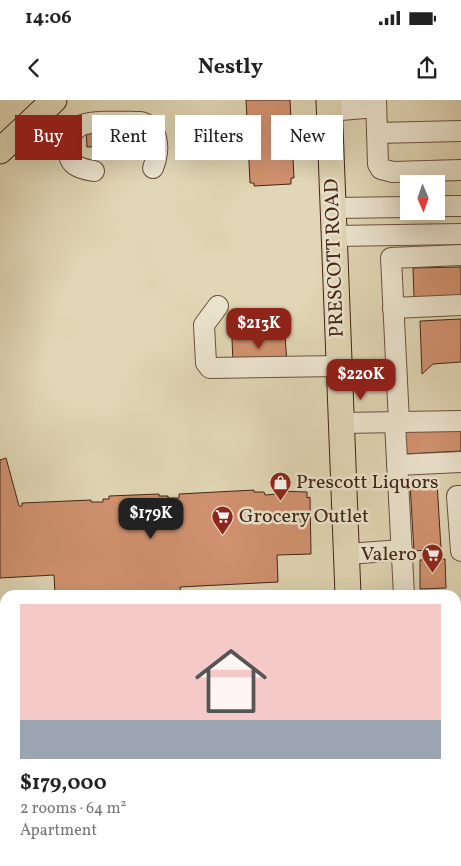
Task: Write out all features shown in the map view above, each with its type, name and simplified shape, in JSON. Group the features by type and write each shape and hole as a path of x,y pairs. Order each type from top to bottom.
{"main road":[{"path":"0,151 54,100"},
{"name":"PRESCOTT ROAD","path":"329,105 348,590"}],"street":[{"path":"329,105 376,103 378,164 381,169 393,172 461,170"},
{"path":"94,171 74,164 69,157 68,144 72,135 84,124 140,122 150,124 156,139 154,168"},
{"path":"377,133 461,131"},
{"path":"445,206 461,206"},
{"path":"333,208 400,207"},
{"path":"334,236 461,234"},
{"path":"404,590 397,465 391,258 461,255"},
{"path":"393,308 461,305"},
{"path":"218,306 204,324 205,353 208,366 222,369 340,366"},
{"path":"342,423 461,421"},
{"path":"397,465 461,462"},
{"path":"461,496 457,496 461,551"},
{"path":"347,554 402,550"}],"building":[{"path":"246,100 290,100 291,115 271,115 271,160 293,160 294,178 291,178 291,184 254,186 254,183 250,183 249,160 261,160 261,115 247,115"},
{"path":"86,129 92,129 92,147 87,147"},
{"path":"461,267 461,296 414,297 413,268"},
{"path":"461,319 461,362 433,364 422,374 420,321"},
{"path":"285,336 287,362 233,364 232,338"},
{"path":"461,429 461,451 405,454 404,431"},
{"path":"6,458 19,506 22,506 22,503 91,500 91,502 103,502 103,499 109,499 109,496 159,494 159,496 168,496 168,498 179,498 179,494 254,490 254,492 264,492 265,495 277,494 277,491 307,492 307,498 310,497 311,554 277,555 278,582 180,587 180,590 55,590 54,575 0,578 0,460"},
{"path":"437,482 441,549 414,551 410,484"},
{"name":"Valero","path":"445,559 446,588 420,589 420,560"}],"place":[{"name":"Prescott Liquors","path":"280,502"},
{"name":"Grocery Outlet","path":"223,536"},
{"name":"Valero","path":"433,574"}]}
